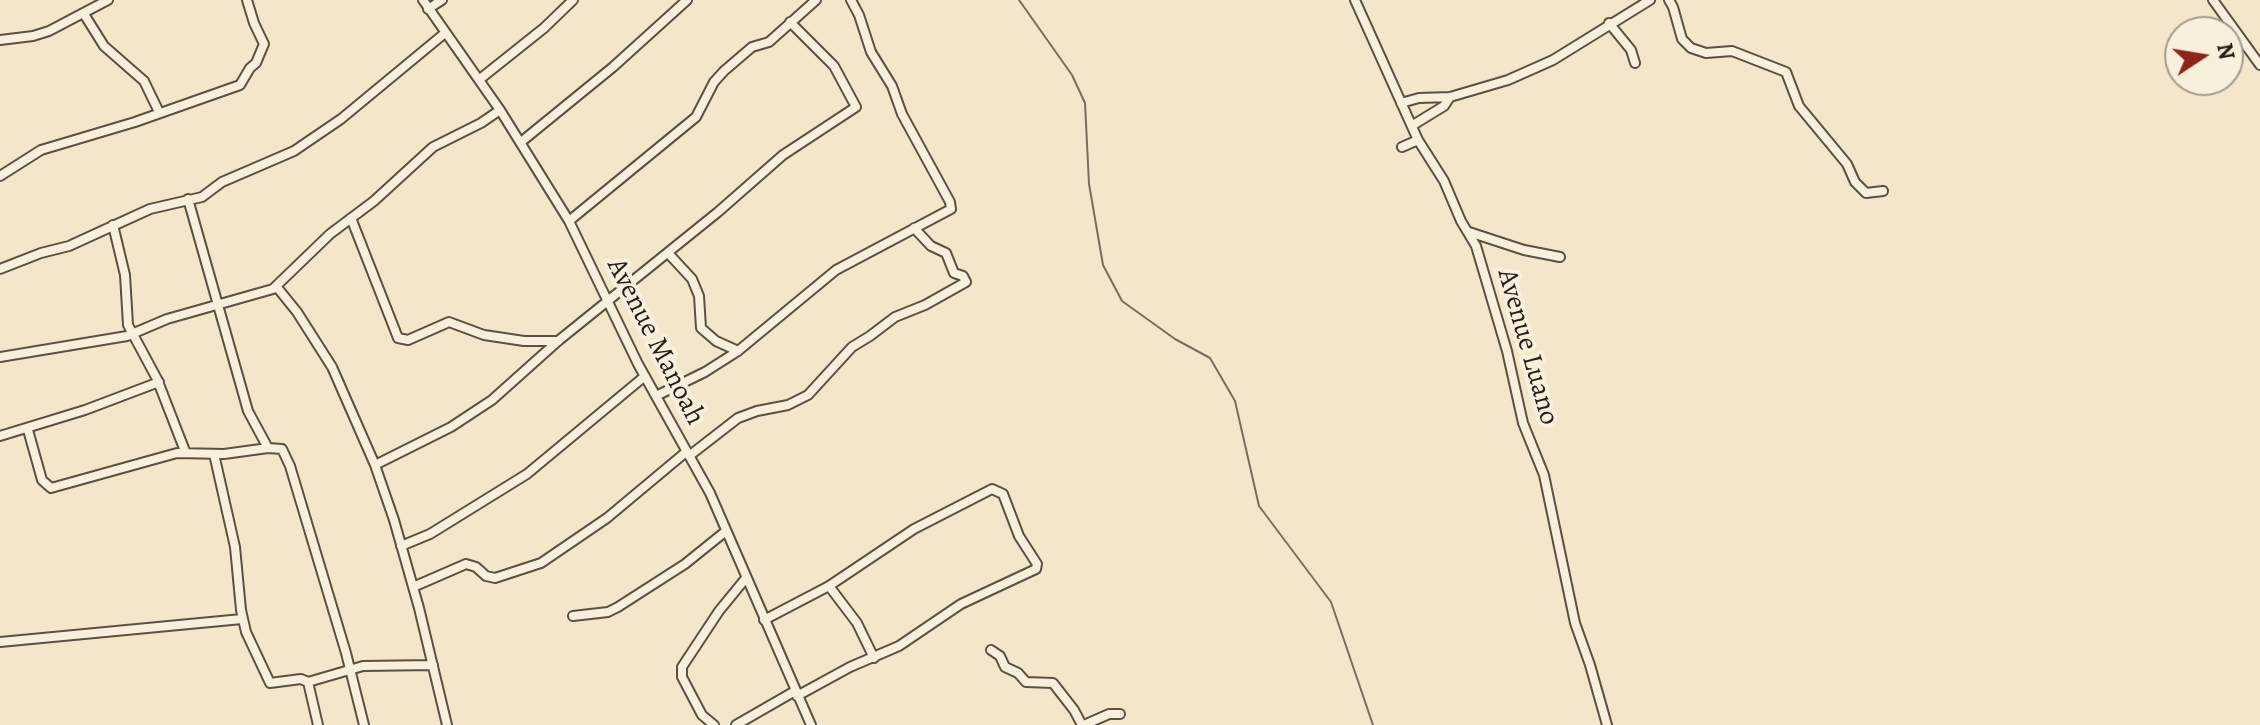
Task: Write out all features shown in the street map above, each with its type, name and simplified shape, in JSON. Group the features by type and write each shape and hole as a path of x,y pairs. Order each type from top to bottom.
{"street":[{"path":"0,40 33,36 108,0"},
{"path":"0,176 41,150 224,93 244,81 264,44 247,0"},
{"name":"Avenue Manoah","path":"423,0 480,79 569,221 645,376 710,493 811,725"},
{"path":"428,9 442,0"},
{"path":"480,79 544,28 573,0"},
{"path":"668,0 677,9"},
{"path":"521,142 613,67 687,0"},
{"path":"569,221 696,117 714,82 724,71 752,47 769,42 816,0"},
{"path":"656,396 705,372 738,351 836,270 949,211 952,206 914,138 892,86 871,52 851,0"},
{"name":"Avenue Luano","path":"1355,0 1418,140 1444,181 1476,246 1507,351 1523,423 1544,475 1569,602 1607,725"},
{"path":"1401,103 1419,98 1450,97 1494,85 1542,65 1650,0"},
{"path":"1669,0 1682,39 1691,48 1706,53 1732,51 1786,72 1799,106 1847,164 1862,190 1866,193 1883,191"},
{"path":"2213,0 2260,65"},
{"path":"84,14 104,46 144,81 159,112"},
{"path":"375,465 462,420 492,400 558,341 608,303 783,155 856,107 834,66 790,22"},
{"path":"1609,23 1631,50 1635,63"},
{"path":"0,269 69,246 150,209 202,197 222,182 280,158 314,139 445,33"},
{"path":"1413,125 1444,106 1450,97"},
{"path":"0,357 47,351 133,333 167,319 276,286 299,261 433,147 500,110"},
{"path":"1402,147 1418,140"},
{"path":"188,199 251,420 268,448"},
{"path":"351,218 398,338 408,340 449,322 484,335 524,341 558,341"},
{"path":"113,225 125,275 128,325 159,382 185,451"},
{"path":"413,587 466,564 495,578 541,563 607,518 738,418 788,405 808,395 852,347 895,317 925,305 966,282 963,276 954,273 946,253 931,246 914,228"},
{"path":"1468,232 1524,250 1560,257"},
{"path":"668,253 692,279 699,296 701,328 716,341 738,351"},
{"path":"276,286 297,312 332,367 375,465 413,587 447,725"},
{"path":"401,546 430,534 527,474 645,376"},
{"path":"0,436 28,430 159,382"},
{"path":"28,430 42,480 51,488 185,451 214,454 282,449 287,456 364,725"},
{"path":"214,454 235,547 242,619 270,683 301,679 308,682 350,669 379,665 433,665"},
{"path":"736,725 796,693 874,658 924,631 961,604 1037,567 1019,536 1003,494 997,489 987,490 914,529 829,586 764,620"},
{"path":"573,616 608,612 618,607 685,564 726,531"},
{"path":"714,725 702,715 682,677 682,667 719,611 746,578"},
{"path":"829,586 857,623 874,658"},
{"path":"0,642 242,619"},
{"path":"991,650 1000,656 1005,667 1026,682 1053,683 1083,725 1109,714 1120,714"},
{"path":"308,682 318,725"}],"waterway":[{"path":"1019,0 1072,75 1085,103 1089,184 1103,265 1122,301 1175,339 1210,358 1235,401 1259,506 1331,602 1373,725"}]}
